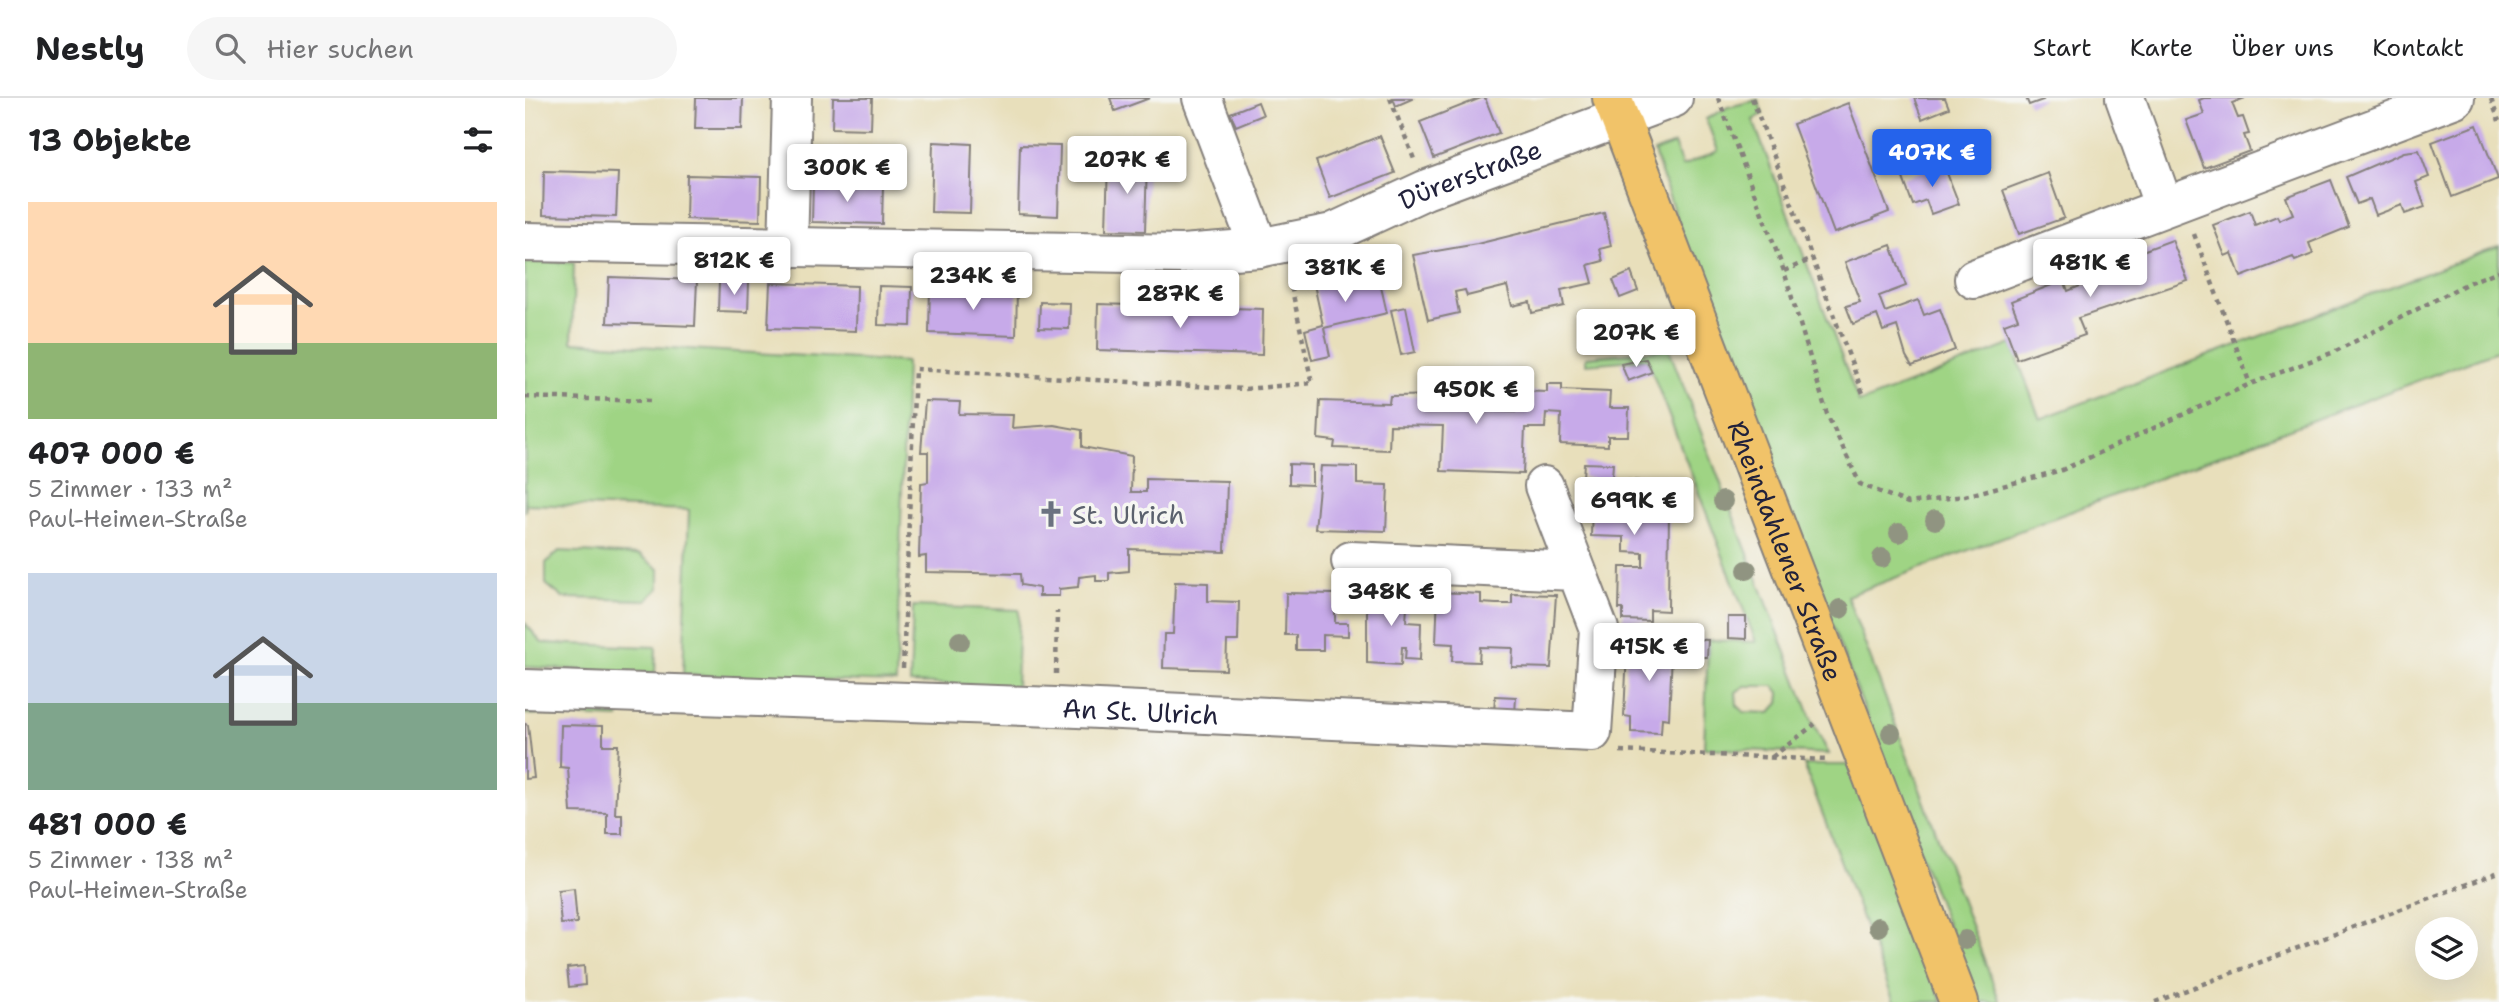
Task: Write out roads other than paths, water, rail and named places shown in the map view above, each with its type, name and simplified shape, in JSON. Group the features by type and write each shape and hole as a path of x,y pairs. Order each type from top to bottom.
{"main road":[{"name":"Rheindahlener Straße","path":"1616,109 1959,1002"}],"street":[{"path":"788,248 792,98"},
{"path":"1202,98 1259,248"},
{"name":"Dürerstraße","path":"525,242 1182,254 1259,248 1332,233 1425,190 1616,109 1674,98"},
{"path":"2125,98 2173,204"},
{"path":"1974,279 2455,98"},
{"path":"1351,561 1574,571 1544,486"},
{"name":"An St. Ulrich","path":"525,689 901,704 1056,707 1592,732 1599,629 1574,571"}],"place":[{"name":"St. Ulrich","path":"1051,514"}]}
